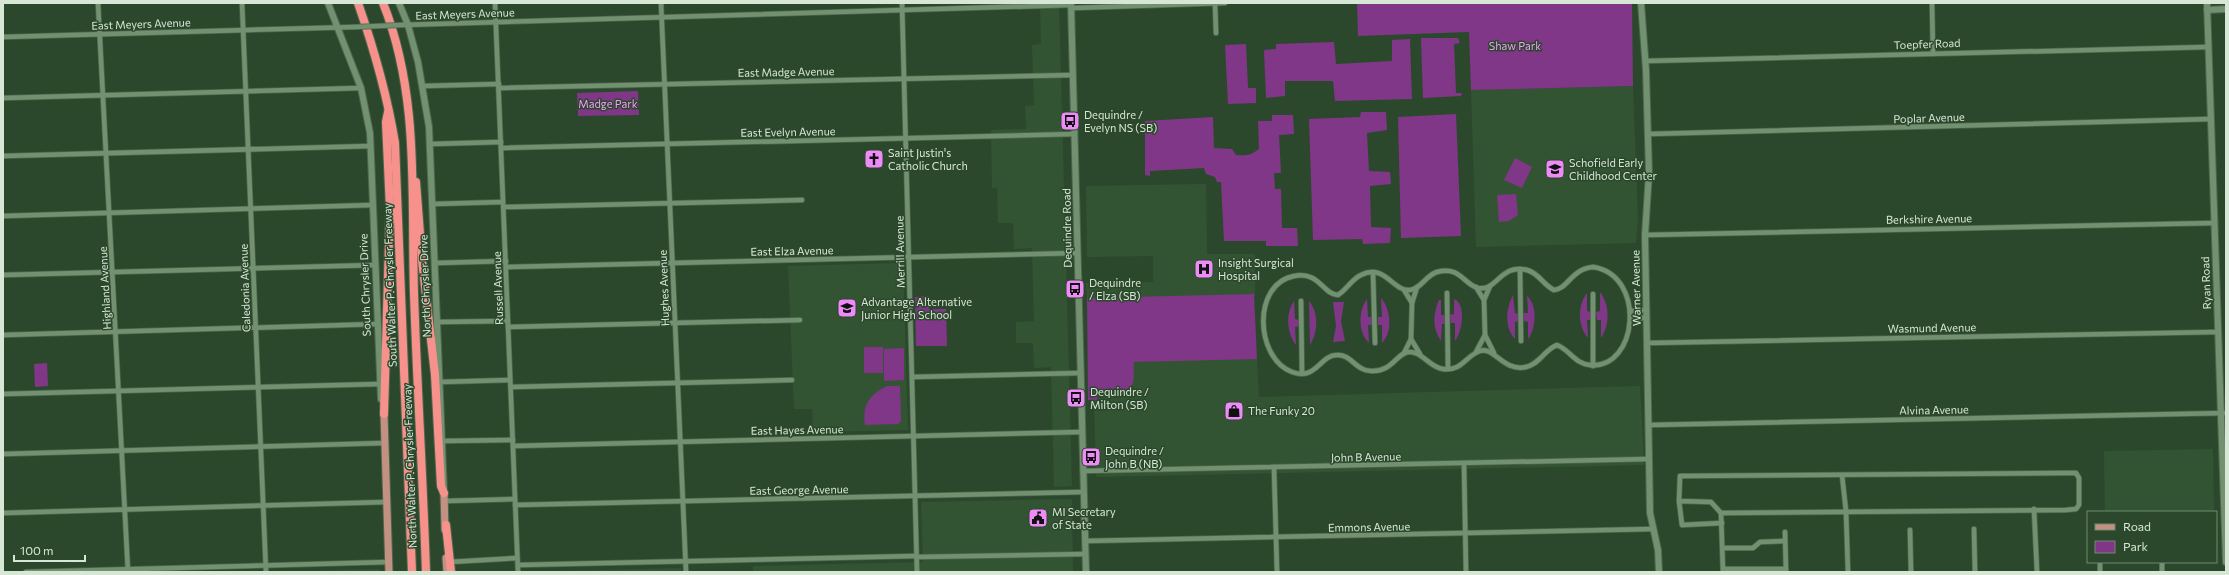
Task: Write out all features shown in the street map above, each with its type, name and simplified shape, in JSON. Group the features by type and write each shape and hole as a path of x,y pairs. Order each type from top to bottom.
{"highway":[{"name":"South Walter P. Chrysler Freeway","path":"358,3 375,49 388,99 396,150 412,572"},
{"name":"North Walter P. Chrysler Freeway","path":"383,3 403,68 411,141 414,294 426,572"},
{"path":"384,414 390,209 386,122 388,99"},
{"path":"411,141 436,375 441,486 444,497"},
{"path":"446,525 449,568"}],"main road":[{"name":"South Chrysler Drive","path":"328,3 361,88 371,146 380,384 384,414 389,572"},
{"name":"North Chrysler Drive","path":"399,3 408,25 423,86 431,144 446,525"},
{"name":"Warner Avenue","path":"1641,3 1645,62 1649,173 1645,234 1645,318 1647,343 1650,513 1658,550 1659,572"},
{"name":"Dequindre Road","path":"1071,5 1086,572"},
{"path":"2207,6 2226,9"},
{"name":"Ryan Road","path":"2207,6 2217,332 2223,413 2226,562"}],"street":[{"name":"Highland Avenue","path":"98,3 128,570"},
{"name":"Caledonia Avenue","path":"242,3 266,572"},
{"name":"Russell Avenue","path":"495,3 502,142 518,572"},
{"name":"Hughes Avenue","path":"661,3 686,572"},
{"name":"Merrill Avenue","path":"902,3 917,572"},
{"path":"1215,3 1216,33"},
{"name":"East Meyers Avenue","path":"3,37 1071,5 1225,3"},
{"path":"1932,3 1933,54"},
{"name":"Toepfer Road","path":"1645,62 2208,47"},
{"name":"East Madge Avenue","path":"423,86 664,84 1073,75"},
{"path":"3,98 361,88"},
{"name":"Poplar Avenue","path":"1648,134 2211,119"},
{"name":"East Evelyn Avenue","path":"502,148 1075,134"},
{"path":"431,144 502,142"},
{"path":"3,156 371,146"},
{"path":"504,208 802,200"},
{"path":"433,204 504,202"},
{"path":"3,216 373,205"},
{"name":"Berkshire Avenue","path":"1645,234 2214,223"},
{"name":"East Elza Avenue","path":"506,267 1078,253"},
{"path":"436,263 506,261"},
{"path":"3,275 376,265"},
{"path":"1402,355 1415,352 1434,367 1448,369 1462,364 1476,353 1487,350 1508,365 1526,367 1535,363 1557,345 1579,362 1593,366 1603,364 1617,354 1628,333 1631,318 1630,310 1622,285 1606,271 1593,267 1580,269 1561,288 1554,290 1534,273 1520,269 1504,273 1490,286 1484,300 1485,335 1494,354"},
{"path":"1520,269 1521,341"},
{"path":"1412,303 1404,290 1385,275 1373,273 1361,275 1338,295 1330,293 1318,281 1310,276 1302,275 1287,278 1273,290 1265,308 1263,327 1267,345 1276,361 1286,370 1302,373 1318,368 1332,355 1345,356 1357,367 1368,371 1385,369 1402,355 1411,339 1412,303 1418,287 1432,274 1439,271 1455,272 1476,287 1484,300"},
{"path":"1373,273 1375,343"},
{"path":"1476,287 1490,286"},
{"path":"1404,290 1418,287"},
{"path":"1447,293 1448,369"},
{"path":"1593,294 1593,366"},
{"path":"1301,300 1302,373"},
{"path":"1630,310 1645,310"},
{"path":"1631,318 1645,318"},
{"path":"508,327 800,320"},
{"path":"438,322 508,321"},
{"path":"3,335 378,324"},
{"name":"Wasmund Avenue","path":"1647,343 2217,332"},
{"path":"1476,353 1485,335"},
{"path":"1411,339 1421,356"},
{"path":"912,377 1081,373"},
{"path":"440,382 510,380"},
{"path":"511,387 792,380"},
{"path":"3,394 380,384"},
{"name":"Alvina Avenue","path":"1649,425 2223,413"},
{"name":"East Hayes Avenue","path":"513,446 1082,432"},
{"path":"443,441 513,440"},
{"path":"3,454 385,443"},
{"name":"John B Avenue","path":"1084,471 1649,459"},
{"path":"1464,464 1466,572"},
{"path":"1274,468 1277,572"},
{"path":"1721,513 2034,509 2066,510 2078,507 2079,478 2076,473 1842,476 1680,476 1679,501 1682,525 1722,523"},
{"path":"1842,476 1846,511 1848,572"},
{"name":"East George Avenue","path":"515,505 1084,492"},
{"path":"444,497 515,499"},
{"path":"1679,501 1711,502 1721,513 1723,570 1786,570 1785,532"},
{"path":"3,513 387,502"},
{"path":"2034,509 2037,572"},
{"name":"Emmons Avenue","path":"1085,541 1653,529"},
{"path":"1974,529 1975,572"},
{"path":"1910,530 1911,572"},
{"path":"1723,548 1753,548 1760,542 1785,542"},
{"path":"518,565 916,556 1086,554"},
{"path":"449,568 517,558"},
{"path":"26,572 388,562"}],"shaded area":[{"path":"1040,3 1059,3 1072,486 1054,487 1051,367 1034,368 1033,343 1016,343 1016,322 1034,321 1032,248 1014,249 1013,223 998,223 997,188 992,188 991,130 1026,129 1025,106 1034,105 1032,45 1041,44"},
{"name":"Schofield Early Childhood Center","path":"1633,86 1638,219 1636,243 1476,247 1471,90"},
{"path":"1206,184 1207,254 1255,254 1255,296 1087,299 1086,283 1153,282 1153,256 1087,257 1086,186"},
{"name":"Advantage Alternative Junior High School","path":"903,263 908,430 813,432 812,409 794,409 788,266"},
{"path":"1257,359 1259,397 1640,386 1644,465 1096,477 1094,399 1098,389 1124,390 1134,362"},
{"path":"2213,449 2214,511 2105,511 2104,451"},
{"path":"1072,499 1073,572 753,572 753,566 923,562 921,502"},
{"path":"681,568 681,572 524,572"},
{"path":"380,569 380,572 316,570"}],"green space":[{"name":"Shaw Park","path":"1357,3 1632,3 1633,86 1471,90 1469,32 1358,36"},
{"path":"1421,38 1458,38 1460,43 1454,44 1456,93 1462,93 1461,96 1423,98"},
{"path":"1410,39 1412,99 1335,101 1333,81 1285,81 1285,96 1266,98 1264,50 1276,49 1276,44 1334,42 1336,64 1392,61 1392,40"},
{"path":"1246,44 1248,88 1256,88 1256,103 1228,104 1225,45"},
{"name":"Madge Park","path":"638,91 639,115 578,116 577,93"},
{"path":"1361,112 1386,112 1387,130 1367,133 1369,171 1390,172 1391,184 1370,186 1371,227 1391,228 1390,243 1363,244 1362,239 1313,240 1309,119 1360,117"},
{"path":"1456,114 1461,236 1401,238 1398,117"},
{"path":"1272,115 1293,115 1294,134 1279,135 1281,173 1274,173 1275,189 1281,189 1282,228 1297,228 1298,246 1266,246 1266,241 1224,241 1221,182 1217,182 1215,177 1206,174 1204,168 1150,171 1150,176 1145,175 1145,121 1213,117 1214,148 1232,149 1236,155 1249,155 1259,149 1258,121 1272,121"},
{"path":"1515,158 1532,167 1522,188 1504,180"},
{"path":"1516,194 1518,215 1509,221 1499,222 1497,195"},
{"path":"1600,292 1606,303 1608,315 1606,327 1601,338 1601,320 1597,320 1596,312 1600,311"},
{"path":"1587,293 1587,311 1592,312 1592,320 1587,320 1588,338 1582,328 1580,316 1580,310"},
{"path":"1254,294 1257,359 1134,362 1133,380 1130,388 1122,391 1098,389 1097,400 1088,400 1087,298"},
{"path":"1513,295 1515,313 1519,314 1519,321 1515,322 1515,339 1509,329 1507,317"},
{"path":"928,296 929,309 946,309 947,346 916,346 915,297"},
{"path":"1527,296 1533,305 1535,317 1533,329 1528,339 1528,322 1524,321 1523,313 1528,313"},
{"path":"1381,298 1389,314 1388,333 1382,343 1382,325 1378,325 1378,317 1382,317"},
{"path":"1367,299 1368,317 1372,317 1372,325 1368,325 1369,343 1365,338 1360,321 1362,309"},
{"path":"1454,299 1458,302 1462,312 1460,332 1455,341 1455,323 1451,323 1450,315 1454,314"},
{"path":"1439,300 1441,300 1441,315 1445,315 1446,324 1442,324 1441,341 1436,331 1434,321"},
{"path":"1294,301 1295,319 1299,320 1300,326 1295,327 1296,345 1291,335 1288,323 1289,312"},
{"path":"1309,301 1316,317 1315,334 1310,345"},
{"path":"1333,302 1344,302 1341,321 1345,341 1333,342 1336,326"},
{"path":"864,347 883,347 883,373 864,373"},
{"path":"904,348 904,380 884,381 884,349"},
{"path":"47,363 48,386 35,387 34,364"},
{"path":"887,386 900,386 901,421 898,424 865,425 864,418 868,401 881,389"}],"place":[{"name":"Dequindre / Evelyn NS (SB)","path":"1070,121"},
{"name":"Saint Justin's Catholic Church","path":"874,159"},
{"name":"Schofield Early Childhood Center","path":"1555,169"},
{"name":"Insight Surgical Hospital","path":"1204,269"},
{"name":"Dequindre / Elza (SB)","path":"1075,289"},
{"name":"Advantage Alternative Junior High School","path":"847,308"},
{"name":"Dequindre / Milton (SB)","path":"1076,398"},
{"name":"The Funky 20","path":"1234,411"},
{"name":"Dequindre / John B (NB)","path":"1091,457"},
{"name":"MI Secretary of State","path":"1038,518"}]}
